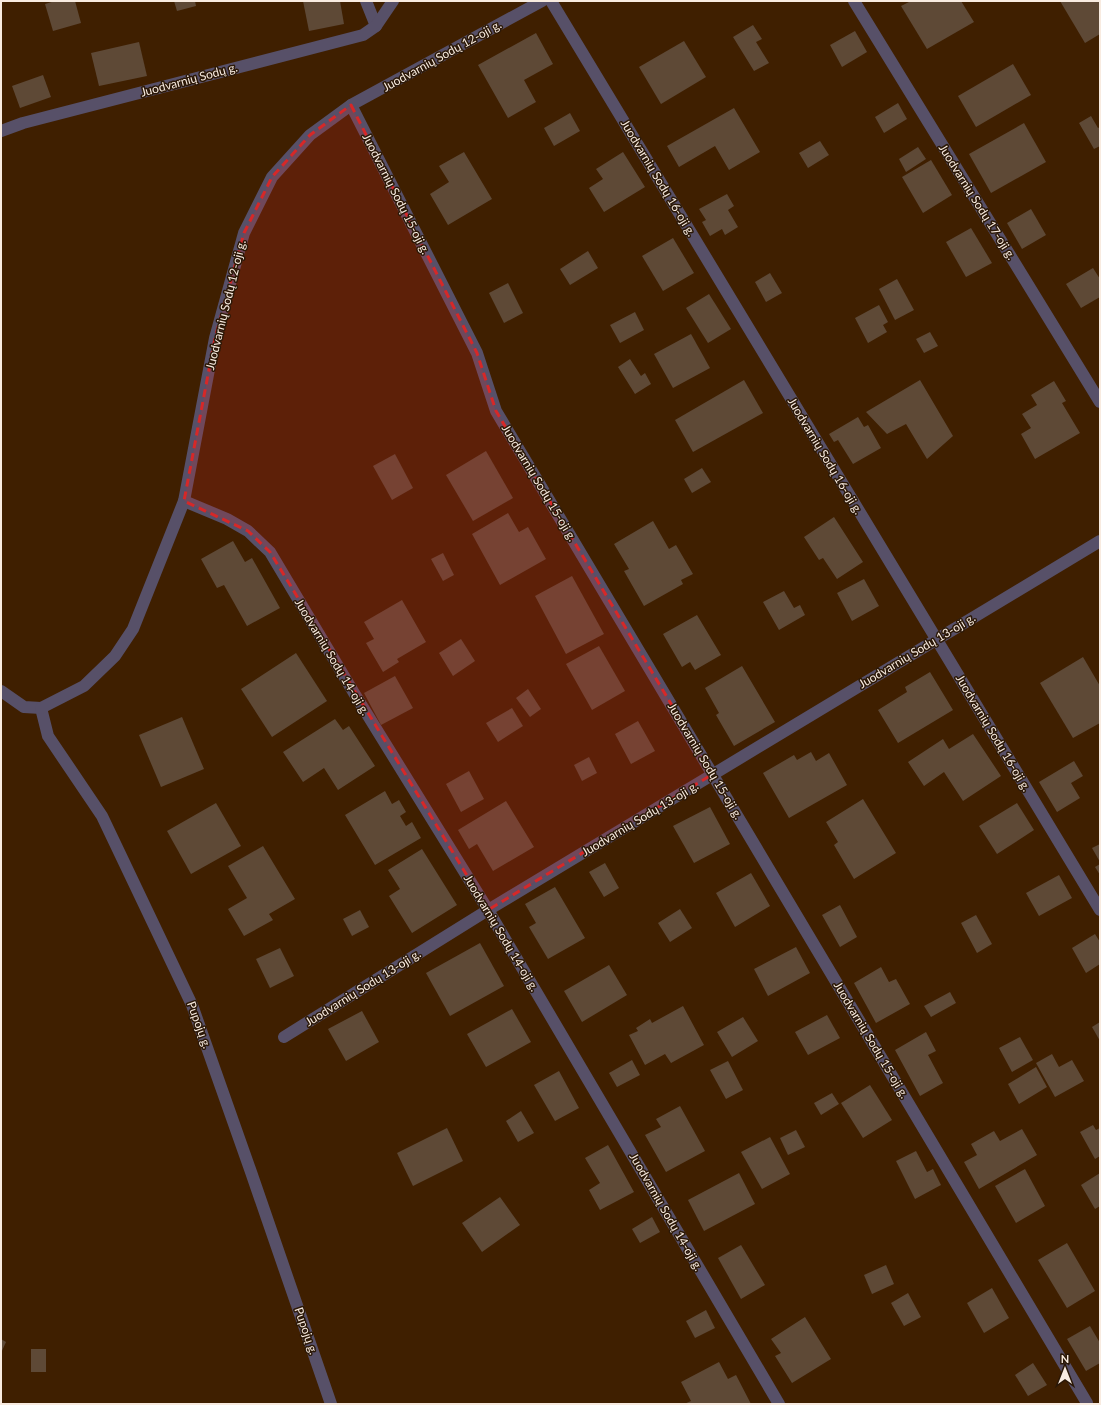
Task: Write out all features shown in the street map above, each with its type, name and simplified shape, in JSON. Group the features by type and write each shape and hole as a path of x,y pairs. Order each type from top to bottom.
{"street":[{"path":"366,1 376,26"},
{"path":"376,26 393,1"},
{"name":"Juodvarnių Sodų 12-oji g.","path":"41,708 84,686 115,656 133,629 184,501 215,338 244,233 272,177 310,135 351,105 542,1"},
{"name":"Juodvarnių Sodų 16-oji g.","path":"551,1 1100,910"},
{"name":"Juodvarnių Sodų 17-oji g.","path":"854,1 1100,402"},
{"name":"Juodvarnių Sodų g.","path":"1,131 23,123 363,35 376,26"},
{"name":"Juodvarnių Sodų 15-oji g.","path":"351,105 476,353 496,411 1087,1403"},
{"name":"Juodvarnių Sodų 14-oji g.","path":"184,501 227,519 248,531 270,552 354,693 488,910 779,1404"},
{"name":"Juodvarnių Sodų 13-oji g.","path":"284,1037 488,910 1100,541"},
{"path":"1,691 24,707 41,708"},
{"name":"Pupojų g.","path":"41,708 48,736 102,816 192,1005 331,1404"}],"highlighted area":[{"path":"351,105 477,353 496,411 713,774 488,910 270,552 248,531 184,501 215,338 244,233 272,177 310,135"}],"shaded area":[{"path":"1,1 1100,1 1100,1404 1,1404"}],"building":[{"path":"55,1 75,1 81,23 53,31 45,4"},
{"path":"174,1 195,1 196,6 177,11"},
{"path":"303,1 340,1 344,24 309,31"},
{"path":"911,1 961,1 974,22 927,49 901,6"},
{"path":"1060,1 1100,1 1100,34 1085,43"},
{"path":"753,25 762,39 756,42 769,63 754,71 733,37"},
{"path":"855,31 867,52 842,67 830,45"},
{"path":"536,33 553,64 524,80 536,102 508,118 478,65"},
{"path":"684,41 706,77 661,104 639,67"},
{"path":"139,42 147,76 99,86 91,53"},
{"path":"1013,64 1031,95 976,127 958,96"},
{"path":"43,75 51,97 20,108 12,86"},
{"path":"898,103 907,119 884,133 875,117"},
{"path":"734,108 760,152 729,170 715,146 679,167 667,146"},
{"path":"570,113 580,131 554,146 544,128"},
{"path":"1091,116 1098,128 1100,127 1100,146 1094,149 1079,123"},
{"path":"1024,123 1046,162 991,193 969,154"},
{"path":"820,141 829,155 808,168 799,153"},
{"path":"918,147 926,159 906,172 899,159"},
{"path":"464,152 492,199 448,225 430,194 449,182 439,166"},
{"path":"623,152 645,187 604,212 589,188 603,179 596,169"},
{"path":"931,160 952,195 923,213 902,177"},
{"path":"727,194 734,206 728,210 738,227 725,235 722,229 710,236 702,222 706,220 699,209"},
{"path":"1031,209 1046,235 1022,249 1007,223"},
{"path":"971,228 992,263 966,277 946,242"},
{"path":"673,238 694,273 663,291 642,256"},
{"path":"588,251 598,268 570,285 560,269"},
{"path":"1093,268 1100,279 1100,297 1081,308 1066,284"},
{"path":"770,273 782,293 766,302 755,282"},
{"path":"897,279 914,310 895,320 879,289"},
{"path":"508,283 523,313 504,323 489,293"},
{"path":"709,294 731,329 708,343 686,308"},
{"path":"879,305 888,322 883,325 887,332 868,343 855,318"},
{"path":"635,312 644,330 620,343 610,325"},
{"path":"930,332 938,346 924,353 916,339"},
{"path":"691,334 710,368 673,388 654,354"},
{"path":"630,359 641,376 645,373 651,384 635,394 618,367"},
{"path":"744,380 763,413 693,452 675,420"},
{"path":"920,380 953,436 927,459 906,424 887,434 866,412"},
{"path":"1054,381 1066,401 1062,403 1080,433 1035,459 1021,434 1031,428 1022,414 1037,405 1031,395"},
{"path":"858,417 864,427 868,425 881,448 853,464 838,440 834,442 829,434"},
{"path":"486,451 513,498 473,521 446,475"},
{"path":"395,454 413,488 392,500 373,466"},
{"path":"702,468 711,482 692,493 684,479"},
{"path":"508,513 519,532 528,527 546,559 500,585 472,534"},
{"path":"834,517 863,562 837,579 823,558 819,560 804,537"},
{"path":"653,521 669,549 676,545 693,574 681,580 683,584 644,606 624,571 629,569 614,544"},
{"path":"233,541 245,562 252,558 280,608 247,626 224,585 217,588 201,559"},
{"path":"443,553 454,575 443,581 431,559"},
{"path":"572,576 604,634 566,654 535,596"},
{"path":"864,579 879,606 852,621 837,593"},
{"path":"784,591 794,608 800,605 805,615 779,630 763,602"},
{"path":"402,600 426,642 397,659 399,662 383,672 366,643 374,639 364,622"},
{"path":"697,615 721,655 695,670 690,662 682,667 663,634"},
{"path":"461,639 475,661 453,676 439,653"},
{"path":"599,646 625,691 592,710 566,664"},
{"path":"296,653 327,701 272,737 241,689"},
{"path":"1083,657 1100,686 1100,723 1073,738 1040,683"},
{"path":"742,666 775,722 734,746 716,715 719,713 705,688"},
{"path":"930,672 953,710 898,743 878,710 907,692 905,687"},
{"path":"395,676 413,708 381,725 364,693"},
{"path":"528,689 541,709 530,717 516,698"},
{"path":"512,708 523,726 498,742 486,723"},
{"path":"182,717 204,769 161,787 139,735"},
{"path":"335,719 343,730 349,726 375,766 338,790 324,768 303,782 283,752"},
{"path":"638,721 655,751 631,764 615,734"},
{"path":"973,734 1001,776 963,801 944,772 924,786 908,762 943,739 949,749"},
{"path":"811,752 816,761 829,753 847,785 789,818 763,773 794,755 797,760"},
{"path":"589,757 597,773 582,781 574,765"},
{"path":"1074,761 1083,776 1071,783 1080,798 1057,812 1039,782"},
{"path":"469,771 484,799 461,812 446,784"},
{"path":"385,791 392,804 399,800 406,812 400,816 406,826 412,822 421,838 375,865 345,815"},
{"path":"863,799 896,853 854,879 834,845 838,842 826,822"},
{"path":"506,801 534,847 493,871 477,844 469,849 458,830"},
{"path":"216,803 241,846 191,874 167,831"},
{"path":"1017,803 1034,830 997,854 979,826"},
{"path":"710,807 730,844 694,863 673,826"},
{"path":"1100,844 1100,862 1092,848"},
{"path":"263,846 295,899 269,914 273,920 244,936 228,909 247,898 228,866"},
{"path":"422,849 457,905 412,933 389,896 400,889 388,870"},
{"path":"605,863 619,888 604,897 589,872"},
{"path":"1100,864 1100,875 1095,867"},
{"path":"751,873 770,906 735,927 716,893"},
{"path":"1059,875 1072,898 1039,916 1026,893"},
{"path":"555,887 585,938 548,959 529,927 536,923 525,904"},
{"path":"840,905 857,937 840,947 822,915"},
{"path":"680,909 692,928 670,942 658,923"},
{"path":"360,910 369,927 352,936 343,919"},
{"path":"976,915 992,944 977,953 961,923"},
{"path":"1095,934 1100,942 1100,964 1086,973 1072,948"},
{"path":"480,943 504,986 450,1016 426,973"},
{"path":"796,947 810,973 768,996 754,969"},
{"path":"280,948 294,976 270,988 256,959"},
{"path":"609,965 627,995 582,1022 564,991"},
{"path":"881,967 889,982 896,979 910,1004 876,1023 854,983"},
{"path":"950,992 956,1003 931,1017 924,1006"},
{"path":"683,1006 704,1045 671,1063 665,1054 645,1065 629,1035 638,1031 636,1028 650,1019 652,1023"},
{"path":"512,1009 531,1042 486,1067 467,1034"},
{"path":"362,1011 379,1042 346,1061 328,1029"},
{"path":"827,1015 840,1038 808,1055 795,1032"},
{"path":"743,1017 758,1041 732,1057 717,1032"},
{"path":"1100,1022 1100,1041 1092,1027"},
{"path":"926,1032 936,1051 928,1055 943,1083 920,1096 895,1050"},
{"path":"1020,1037 1033,1060 1012,1072 999,1048"},
{"path":"1052,1054 1059,1067 1072,1060 1084,1081 1055,1097 1036,1063"},
{"path":"632,1060 640,1075 617,1087 609,1073"},
{"path":"728,1061 743,1090 726,1099 710,1070"},
{"path":"1036,1067 1047,1087 1019,1104 1008,1084"},
{"path":"559,1071 579,1108 555,1121 534,1085"},
{"path":"870,1085 892,1120 863,1138 841,1103"},
{"path":"832,1093 839,1104 821,1115 814,1103"},
{"path":"680,1106 705,1151 666,1172 645,1135 661,1127 656,1119"},
{"path":"521,1111 534,1133 518,1142 506,1121"},
{"path":"1093,1125 1096,1130 1100,1128 1100,1156 1095,1159 1080,1132"},
{"path":"447,1128 463,1161 413,1186 397,1153"},
{"path":"1022,1129 1037,1155 979,1189 964,1162 977,1155 971,1144 994,1131 1000,1141"},
{"path":"796,1130 805,1147 788,1155 780,1138"},
{"path":"770,1137 790,1174 762,1189 741,1152"},
{"path":"608,1145 634,1192 600,1210 589,1190 600,1183 585,1158"},
{"path":"916,1151 927,1172 933,1169 941,1185 915,1199 896,1161"},
{"path":"1025,1169 1045,1206 1016,1223 995,1186"},
{"path":"739,1173 755,1204 704,1231 688,1200"},
{"path":"1100,1173 1100,1206 1095,1209 1081,1185"},
{"path":"500,1197 520,1225 482,1252 462,1223"},
{"path":"652,1217 660,1232 640,1243 632,1229"},
{"path":"1067,1243 1095,1291 1067,1308 1038,1260"},
{"path":"741,1245 765,1285 741,1299 718,1258"},
{"path":"886,1265 894,1284 872,1294 864,1275"},
{"path":"992,1288 1009,1318 984,1333 967,1303"},
{"path":"908,1293 921,1317 904,1326 891,1303"},
{"path":"706,1310 715,1328 695,1338 686,1321"},
{"path":"805,1317 831,1359 792,1383 775,1356 781,1353 771,1339"},
{"path":"1090,1326 1100,1343 1100,1363 1086,1371 1067,1339"},
{"path":"1,1339 6,1342 1,1353"},
{"path":"31,1349 46,1349 46,1372 31,1372"},
{"path":"719,1362 728,1379 736,1375 751,1404 684,1404 691,1401 681,1382"},
{"path":"1033,1363 1047,1385 1028,1396 1015,1375"}]}
